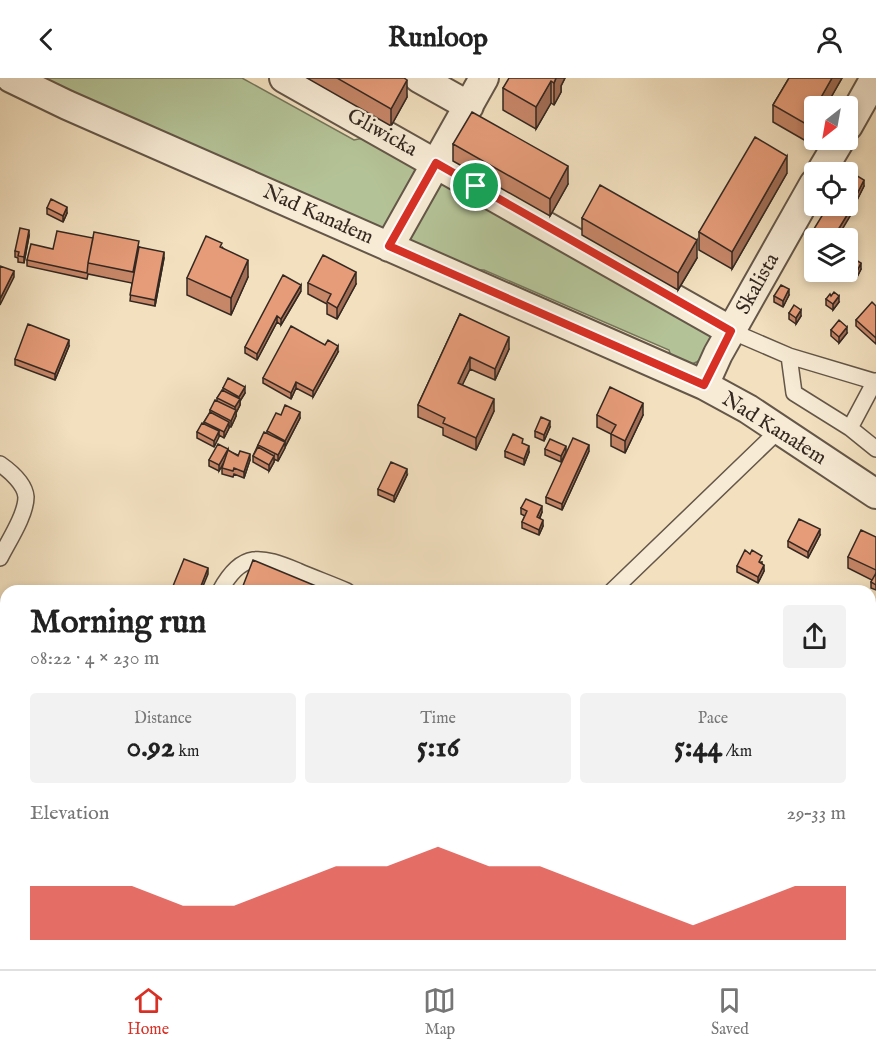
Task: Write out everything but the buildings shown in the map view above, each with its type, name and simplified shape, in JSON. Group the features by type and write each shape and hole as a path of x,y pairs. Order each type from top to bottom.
{"street":[{"name":"Nad Kanałem","path":"11,78 67,105 704,385 748,409 876,494"},
{"name":"Gliwicka","path":"284,78 731,331"},
{"path":"419,78 469,106"},
{"path":"389,246 484,78"},
{"path":"858,108 874,78"},
{"name":"Skalista","path":"704,385 731,331 804,202"}],"lane":[{"path":"731,331 789,356 876,382 850,428"},
{"path":"789,356 794,393 850,428 876,449"},
{"path":"618,585 779,430"},
{"path":"0,464 18,479 26,496 21,518 0,558"},
{"path":"223,585 228,576 243,563 257,559 273,561 332,585"}],"green space":[{"path":"29,78 242,78 354,140 373,136 413,163 418,173 389,225 380,230"},
{"path":"440,181 714,335 705,355 689,365 674,365 669,350 484,270 452,269 410,244 410,234"}],"route":[{"path":"436,163 476,186 731,331 704,385 389,246 436,163"}]}
